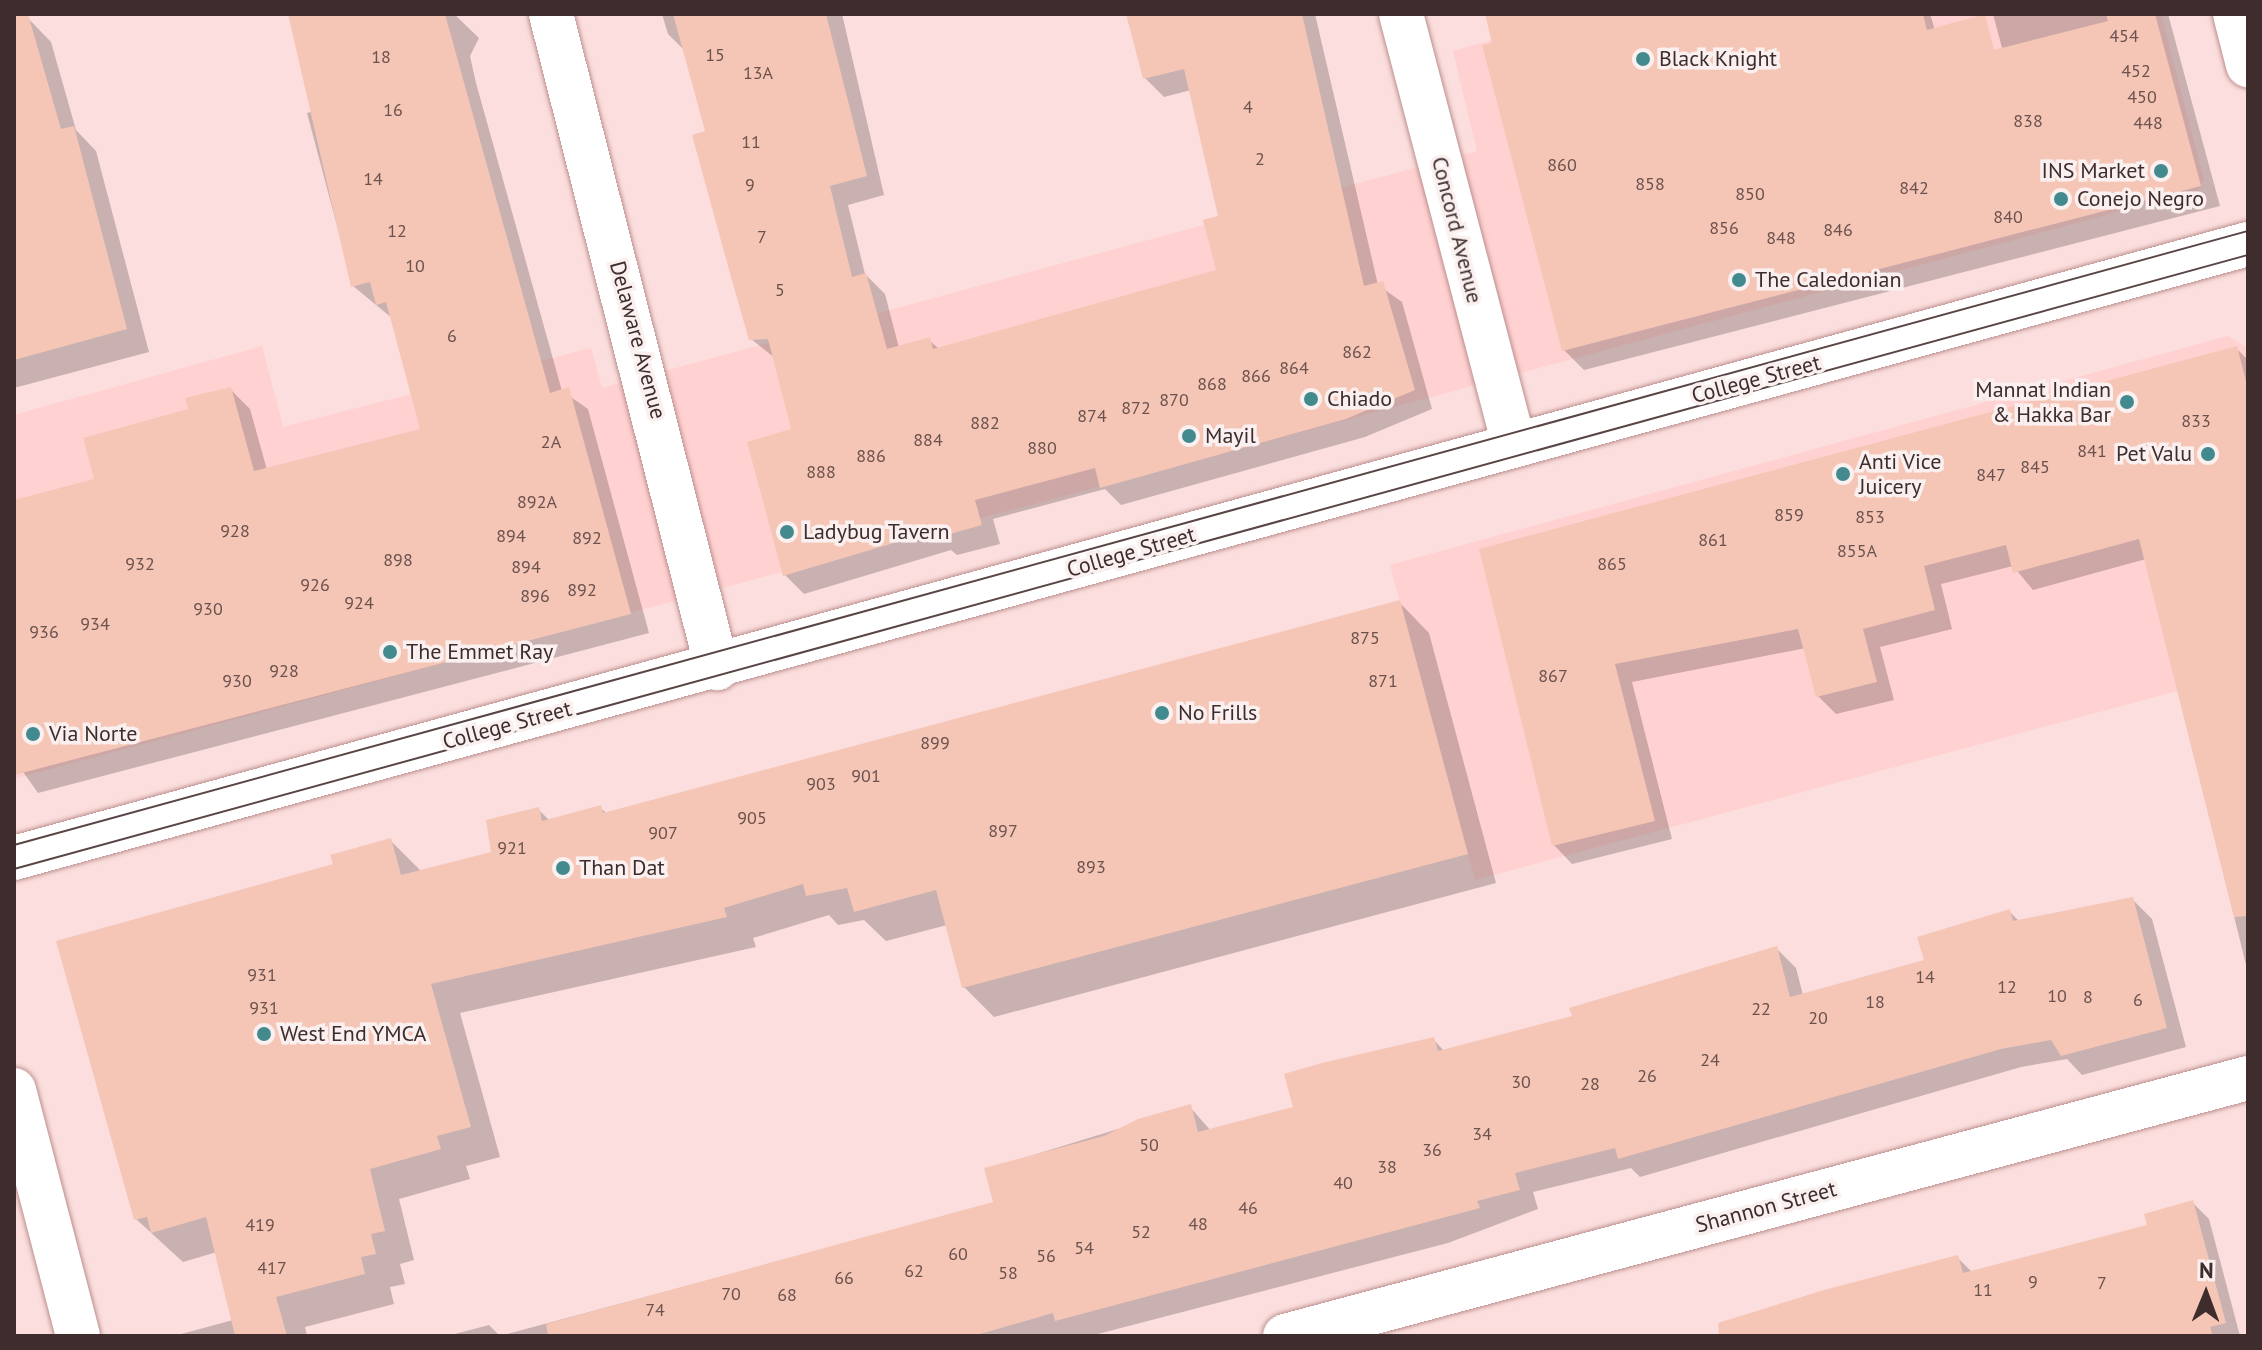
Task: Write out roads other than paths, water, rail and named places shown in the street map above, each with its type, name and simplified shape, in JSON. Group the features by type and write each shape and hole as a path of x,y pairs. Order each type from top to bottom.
{"street":[{"name":"Delaware Avenue","path":"551,14 717,668"},
{"name":"Concord Avenue","path":"1401,14 1514,445"},
{"path":"2235,14 2248,65"},
{"name":"College Street","path":"14,858 717,668 2248,244"},
{"name":"Shannon Street","path":"1285,1336 2248,1078"},
{"path":"14,1090 78,1336"}],"tram line":[{"path":"14,845 2248,231"},
{"path":"14,869 2248,255"}],"place":[{"name":"Black Knight","path":"1643,59"},
{"name":"INS Market","path":"2161,171"},
{"name":"Conejo Negro","path":"2061,199"},
{"name":"The Caledonian","path":"1739,280"},
{"name":"Chiado","path":"1311,399"},
{"name":"Mannat Indian & Hakka Bar","path":"2127,402"},
{"name":"Mayil","path":"1189,436"},
{"name":"Pet Valu","path":"2208,454"},
{"name":"Anti Vice Juicery","path":"1843,474"},
{"name":"Ladybug Tavern","path":"787,532"},
{"name":"The Emmet Ray","path":"390,652"},
{"name":"No Frills","path":"1162,713"},
{"name":"Via Norte","path":"33,734"},
{"name":"Than Dat","path":"563,868"},
{"name":"West End YMCA","path":"264,1034"}]}
